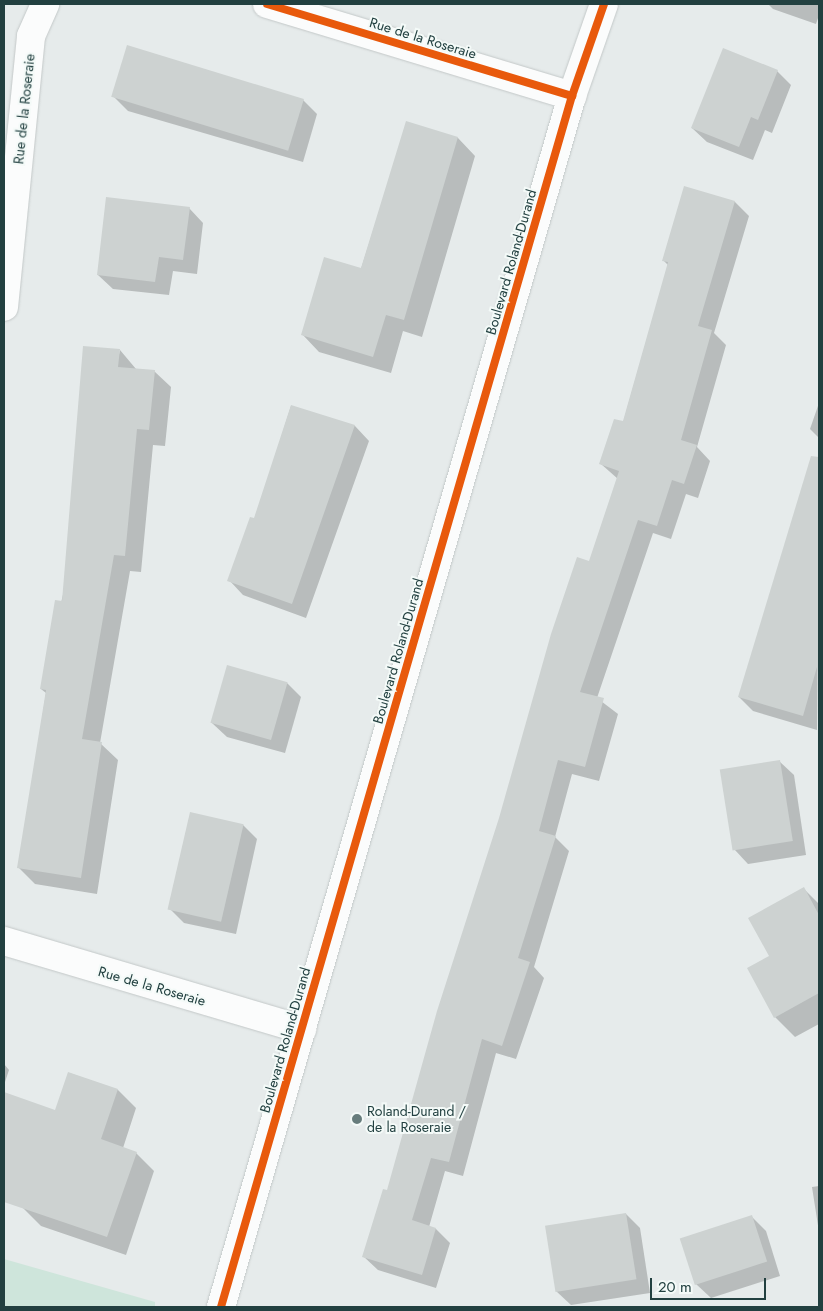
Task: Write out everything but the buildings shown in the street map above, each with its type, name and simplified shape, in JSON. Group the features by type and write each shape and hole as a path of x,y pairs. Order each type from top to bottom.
{"street":[{"name":"Rue de la Roseraie","path":"4,307 31,36 45,4"},
{"name":"Rue de la Roseraie","path":"267,4 572,96"},
{"name":"Boulevard Roland-Durand","path":"221,1307 572,96 604,4"},
{"name":"Rue de la Roseraie","path":"4,940 302,1029"}],"green space":[{"path":"4,1259 155,1302 155,1307 4,1307"}],"cycle path":[{"path":"267,4 572,96"},
{"path":"221,1307 572,96 604,4"}],"place":[{"name":"Roland-Durand / de la Roseraie","path":"357,1119"}]}
